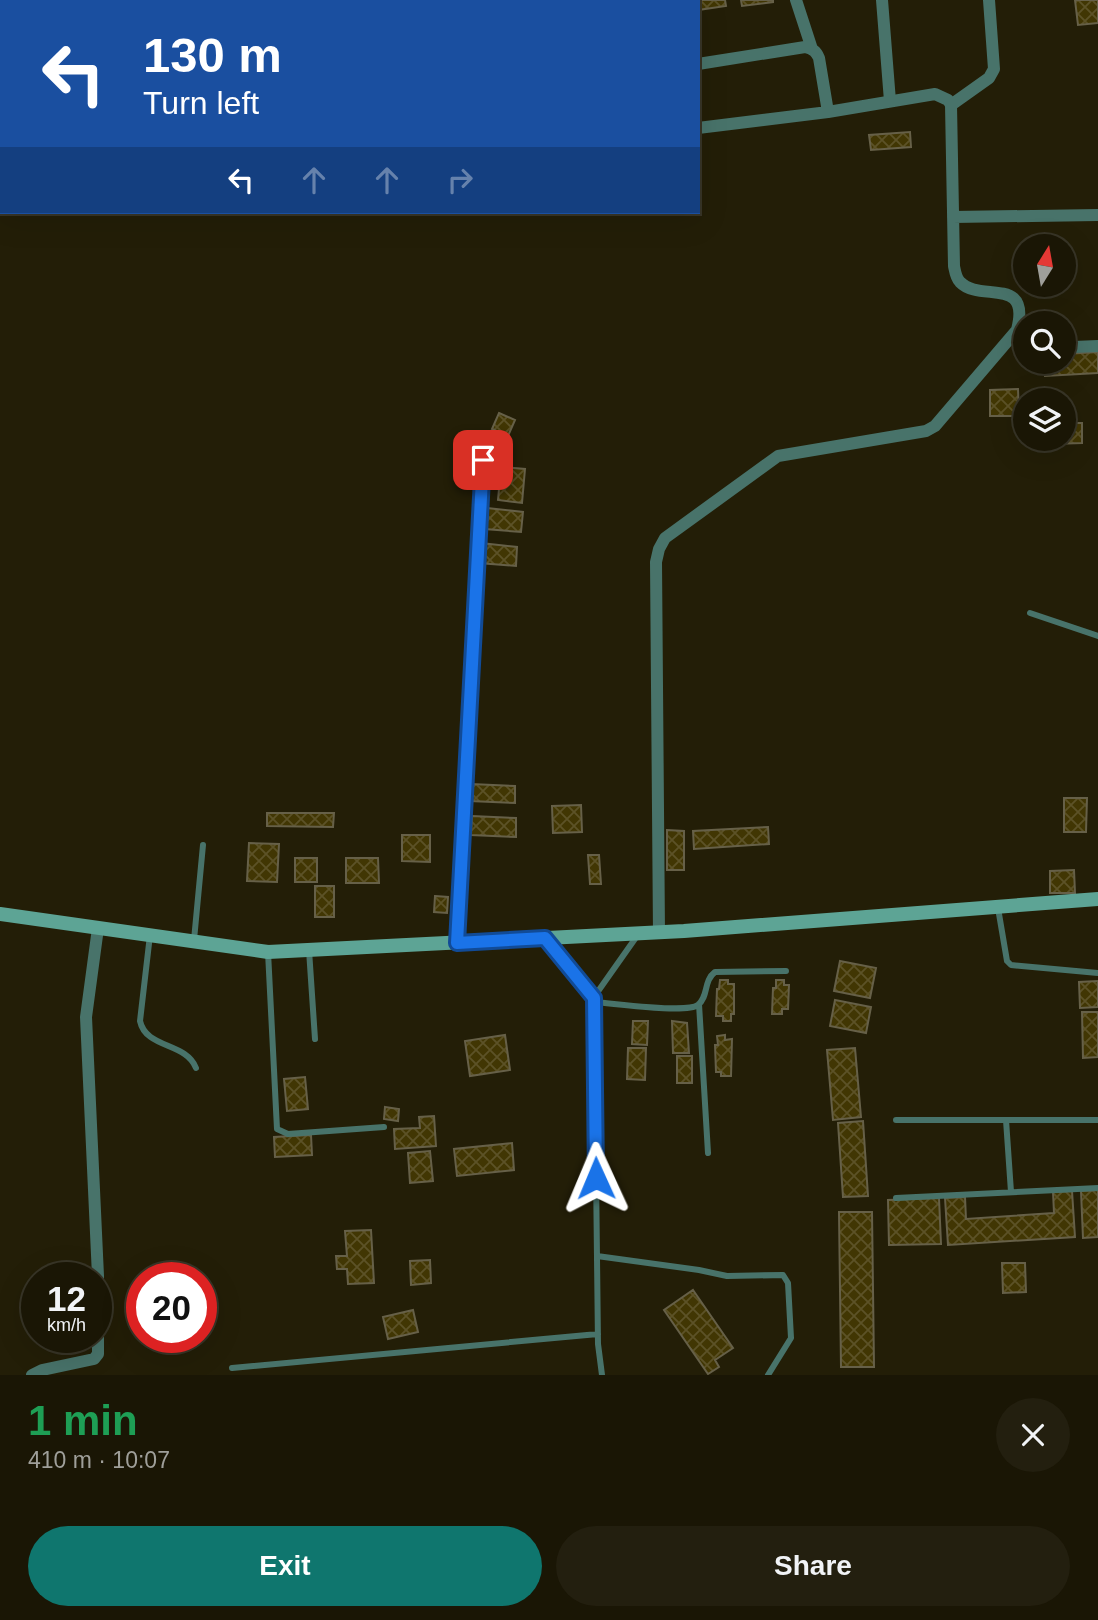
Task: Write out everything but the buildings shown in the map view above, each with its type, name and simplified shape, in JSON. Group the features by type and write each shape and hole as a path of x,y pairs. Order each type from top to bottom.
{"main road":[{"path":"0,914 268,952 659,933 1098,899"}],"street":[{"path":"796,0 812,49 819,58 828,112"},
{"path":"882,0 890,101"},
{"path":"951,105 989,78 995,69 989,0"},
{"path":"700,64 805,47 812,49"},
{"path":"700,128 828,112 935,94 948,100 951,105 954,266 959,282 1012,298 1018,303 1020,311"},
{"path":"953,217 1098,215"},
{"path":"659,933 656,562 665,538 778,456 926,431 935,426 1013,335"},
{"path":"1076,347 1098,346"},
{"path":"457,943 483,460"},
{"path":"32,1375 42,1370 94,1359 98,1354 98,1276 86,1017 98,928"}],"lane":[{"path":"1030,613 1098,636"},
{"path":"193,942 202,845"},
{"path":"998,906 1007,961 1011,965 1098,973"},
{"path":"601,1375 598,1334 594,1000 639,934"},
{"path":"150,935 139,1021 147,1035 190,1055 197,1068"},
{"path":"545,938 594,1000 685,1010 704,999 707,981 715,972 786,971"},
{"path":"309,950 315,1039"},
{"path":"268,952 277,1129 288,1134 384,1126"},
{"path":"699,1004 708,1153"},
{"path":"896,1120 1098,1121"},
{"path":"1006,1121 1011,1192"},
{"path":"896,1198 1098,1188"},
{"path":"597,1256 699,1269 727,1276 783,1275 788,1283 792,1338 768,1375"},
{"path":"232,1368 598,1334"}],"route":[{"path":"483,460 457,943 545,938 594,998 596,1178"}]}
